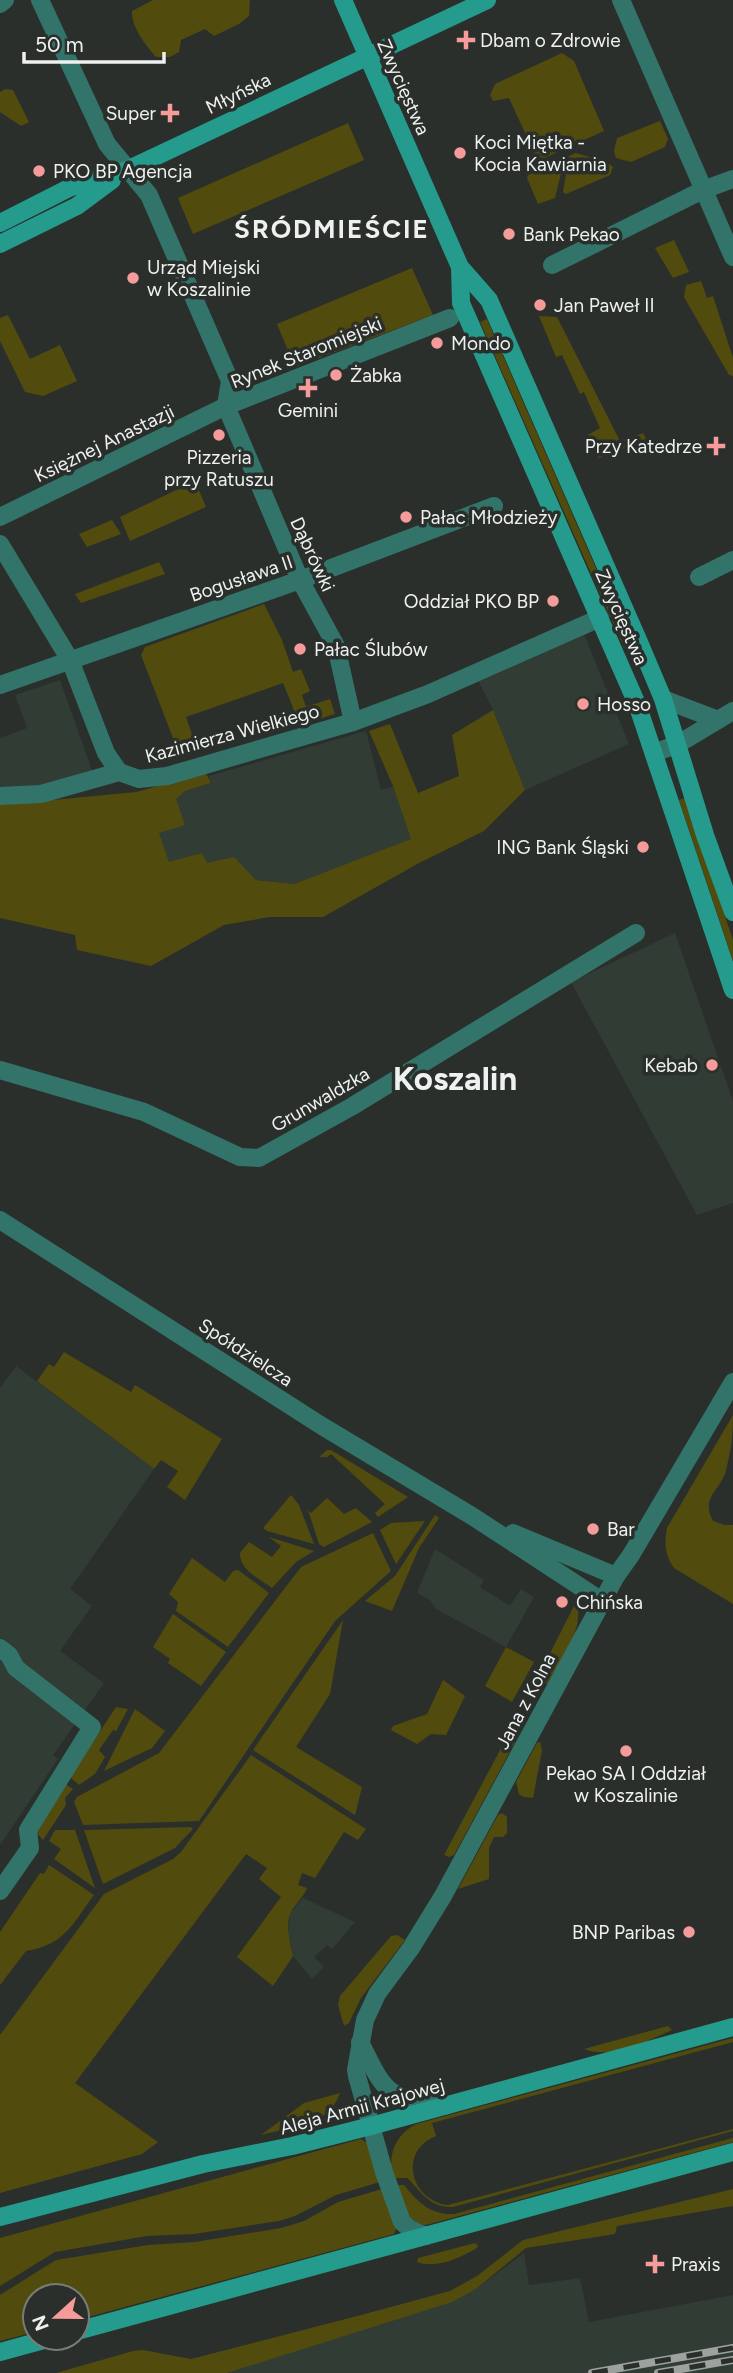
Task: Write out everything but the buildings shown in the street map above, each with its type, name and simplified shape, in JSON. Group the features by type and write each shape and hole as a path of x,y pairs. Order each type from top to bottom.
{"street":[{"path":"0,4 5,0"},
{"name":"Rynek Staromiejski","path":"40,0 107,144 149,195 230,381 226,406"},
{"name":"Zwycięstwa","path":"343,0 460,267 489,300 663,699 705,835 733,912"},
{"name":"Młyńska","path":"0,223 69,188 127,170 487,0"},
{"path":"621,0 733,257"},
{"name":"Młyńska","path":"0,244 76,206 127,170"},
{"path":"552,265 703,190 733,179"},
{"name":"Zwycięstwa","path":"460,267 461,303 637,704 733,990"},
{"name":"Rynek Staromiejski","path":"226,406 450,318"},
{"name":"Księżnej Anastazji","path":"0,517 226,406"},
{"name":"Dąbrówki","path":"226,406 300,580 336,646 353,722"},
{"name":"Bogusława II","path":"0,685 300,580 494,506"},
{"path":"0,544 70,660 106,753 119,772"},
{"path":"699,577 733,560"},
{"name":"Kazimierza Wielkiego","path":"0,796 41,794 119,772 139,779 167,776 353,722 428,694 600,618"},
{"path":"663,699 726,715"},
{"path":"654,753 678,744 726,715"},
{"name":"Grunwaldzka","path":"0,1070 144,1112 240,1157 259,1158 351,1107 636,933"},
{"name":"Spółdzielcza","path":"0,1220 322,1426 472,1516 603,1601"},
{"name":"Jana z Kolna","path":"426,2236 402,2222 371,2126 356,2070 365,2020 371,2004 411,1948 443,1896 616,1576 733,1382"},
{"name":"Spółdzielcza","path":"472,1516 616,1576"},
{"path":"0,1648 9,1655 16,1668 92,1727 28,1830 30,1848 0,1891"},
{"name":"Aleja Armii Krajowej","path":"0,2217 203,2164 292,2147 733,2027"},
{"path":"360,2042 387,2090 402,2098 446,2106"},
{"path":"91,2327 733,2152"},
{"path":"0,2352 21,2346"}],"shaded area":[{"path":"153,0 250,0 249,16 214,36 205,29 181,40 179,52 170,57 156,57 132,17 132,11"},
{"path":"562,53 574,61 604,131 538,161 509,98 493,101 490,95 495,84"},
{"path":"5,89 13,90 29,122 21,126 0,112 0,92"},
{"path":"660,121 668,139 665,147 631,162 616,158 614,151 617,138"},
{"path":"348,123 364,160 193,234 178,198"},
{"path":"576,153 607,162 613,167 610,175 566,194 563,192 569,156"},
{"path":"563,165 555,198 538,204 528,175 551,166"},
{"path":"674,240 689,272 673,278 655,248"},
{"path":"412,268 433,315 295,367 277,324"},
{"path":"701,281 707,298 713,296 733,358 733,376 729,375 684,297 686,285"},
{"path":"8,315 30,359 60,345 77,381 43,396 25,392 0,341 0,318"},
{"path":"539,316 557,317 620,441 643,433 646,439 598,458 588,435 600,428 584,392 580,394 562,355 556,357"},
{"path":"487,319 630,646 624,648 480,322"},
{"path":"195,481 206,507 130,541 120,517"},
{"path":"112,520 121,534 87,547 79,534"},
{"path":"159,562 165,574 81,603 75,594"},
{"path":"264,604 282,640 293,672 301,669 310,691 302,695 306,707 330,699 335,714 300,725 283,683 186,717 197,749 182,754 178,751 141,655 145,647"},
{"path":"583,632 629,744 525,790 478,680"},
{"path":"60,680 94,776 0,793 0,738 27,728 15,695"},
{"path":"493,710 525,790 484,831 419,863 323,917 270,917 224,925 151,966 77,950 75,935 0,918 0,805 136,792 206,773 211,783 185,791 176,799 185,825 159,833 169,862 202,853 207,863 234,857 256,880 294,884 411,839 393,786 369,731 390,724 418,793 459,776 452,735"},
{"path":"366,731 381,790 393,786 412,839 294,884 256,880 234,858 152,875 68,813 185,791 211,783 209,776"},
{"path":"685,798 733,940 733,961 679,800"},
{"path":"675,933 733,1101 733,1203 697,1215 571,982"},
{"path":"64,1352 131,1392 135,1385 222,1439 185,1500 167,1487 178,1471 161,1460 154,1469 37,1381 49,1364 54,1367"},
{"path":"16,1366 154,1469 70,1589 92,1606 60,1651 104,1683 53,1755 58,1759 0,1845 0,1388"},
{"path":"733,1415 726,1470 709,1505 713,1521 733,1525 733,1604 674,1568 667,1554 666,1544 667,1528"},
{"path":"327,1450 408,1497 378,1517 375,1513 385,1504 331,1454 319,1457"},
{"path":"291,1495 299,1505 314,1544 263,1528"},
{"path":"327,1498 344,1514 356,1508 372,1522 324,1547 319,1544 308,1510 311,1513"},
{"path":"435,1515 439,1518 419,1548 392,1611 365,1601 395,1576"},
{"path":"425,1521 396,1564 380,1530 391,1523"},
{"path":"373,1533 391,1571 335,1621 199,1821 83,1825 74,1802 77,1797 159,1753 301,1567"},
{"path":"269,1537 314,1551 296,1562 272,1588 243,1565 240,1553 249,1542 272,1557 281,1546"},
{"path":"435,1549 484,1580 480,1587 510,1606 521,1589 534,1597 506,1647 436,1609 430,1600 417,1593"},
{"path":"192,1558 225,1582 233,1571 238,1570 269,1593 228,1647 176,1611 178,1602 169,1594"},
{"path":"576,1602 578,1623 575,1633 547,1684 539,1675"},
{"path":"173,1614 226,1652 201,1686 168,1663 170,1659 153,1647"},
{"path":"343,1620 330,1694 296,1747 362,1787 355,1815 253,1750"},
{"path":"506,1647 534,1662 512,1702 485,1686"},
{"path":"443,1680 465,1696 446,1735 431,1734 417,1744 391,1730 393,1726 427,1714"},
{"path":"116,1707 128,1709 116,1731 113,1730 99,1750 105,1757 95,1774 79,1785 70,1777"},
{"path":"135,1709 165,1731 152,1748 104,1771"},
{"path":"513,1726 519,1735 454,1855 444,1855"},
{"path":"540,1742 542,1750 533,1798 524,1797 519,1794 516,1782"},
{"path":"251,1755 366,1829 358,1840 344,1832 315,1878 302,1873 298,1885 307,1888 291,1912 288,1923 293,1956 273,1986 237,1957 281,1897 259,1879 267,1868 246,1854 75,2083 158,2142 142,2154 0,2193 0,2035 104,1894 173,1859 181,1852"},
{"path":"64,1783 73,1789 65,1798 66,1805 43,1840 34,1830"},
{"path":"502,1813 507,1817 507,1833 503,1837 494,1837 489,1848 489,1879 458,1889 498,1815"},
{"path":"193,1829 175,1848 103,1884 84,1830"},
{"path":"55,1830 75,1830 95,1888 54,1859 61,1849 49,1841"},
{"path":"49,1865 94,1895 66,1932 50,1944 26,1951 0,1985 0,1932 40,1873 44,1874"},
{"path":"303,1898 355,1922 332,1949 327,1945 314,1957 324,1967 312,1979 293,1956 288,1936 290,1913"},
{"path":"397,1935 405,1940 361,1998 349,2023 344,2026 338,2005 340,1996 391,1936"},
{"path":"668,2026 672,2030 629,2048 606,2052 584,2049"},
{"path":"733,2038 733,2042 432,2123 436,2136 416,2152 414,2174 417,2185 425,2194 448,2205 733,2131 453,2207 432,2202 407,2178 393,2178 391,2162 394,2147 403,2134 416,2124"},
{"path":"340,2093 335,2104 318,2119 261,2135 304,2103"},
{"path":"733,2138 733,2142 426,2225 409,2216 396,2185 404,2185 431,2210 454,2214"},
{"path":"361,2139 367,2143 380,2182 336,2195 279,2221 194,2234 147,2236 55,2252 0,2286 0,2238"},
{"path":"382,2189 396,2229 394,2234 91,2316 91,2282 21,2282 21,2336 0,2341 0,2295 56,2260 281,2228 304,2221 338,2202"},
{"path":"733,2189 733,2206 617,2226 615,2234 526,2248 476,2289 452,2302 227,2373 56,2373 133,2351 143,2350 191,2359 450,2291 477,2276 523,2240"},
{"path":"475,2243 477,2248 448,2261 432,2264 417,2262 418,2258"},
{"path":"524,2253 529,2285 580,2278 589,2322 733,2295 733,2373 228,2373 476,2289"}],"railway":[{"path":"592,2373 733,2348"},
{"path":"658,2373 733,2360"}],"place":[{"name":"Dbam o Zdrowie","path":"466,40"},
{"name":"Super","path":"170,113"},
{"name":"Koci Miętka - Kocia Kawiarnia","path":"460,153"},
{"name":"PKO BP Agencja","path":"39,171"},
{"name":"Bank Pekao","path":"509,234"},
{"name":"Urząd Miejski w Koszalinie","path":"133,278"},
{"name":"Jan Paweł II","path":"540,305"},
{"name":"Mondo","path":"437,343"},
{"name":"Żabka","path":"336,375"},
{"name":"Gemini","path":"308,388"},
{"name":"Pizzeria przy Ratuszu","path":"219,435"},
{"name":"Przy Katedrze","path":"716,446"},
{"name":"Pałac Młodzieży","path":"406,517"},
{"name":"Oddział PKO BP","path":"553,601"},
{"name":"Pałac Ślubów","path":"300,649"},
{"name":"Hosso","path":"583,704"},
{"name":"ING Bank Śląski","path":"643,847"},
{"name":"Kebab","path":"712,1065"},
{"name":"Bar","path":"593,1529"},
{"name":"Chińska","path":"562,1602"},
{"name":"Pekao SA I Oddział w Koszalinie","path":"626,1751"},
{"name":"BNP Paribas","path":"689,1932"},
{"name":"Praxis","path":"655,2264"}],"district":[{"name":"ŚRÓDMIEŚCIE","path":"332,229"},
{"name":"Koszalin","path":"455,1078"}]}
